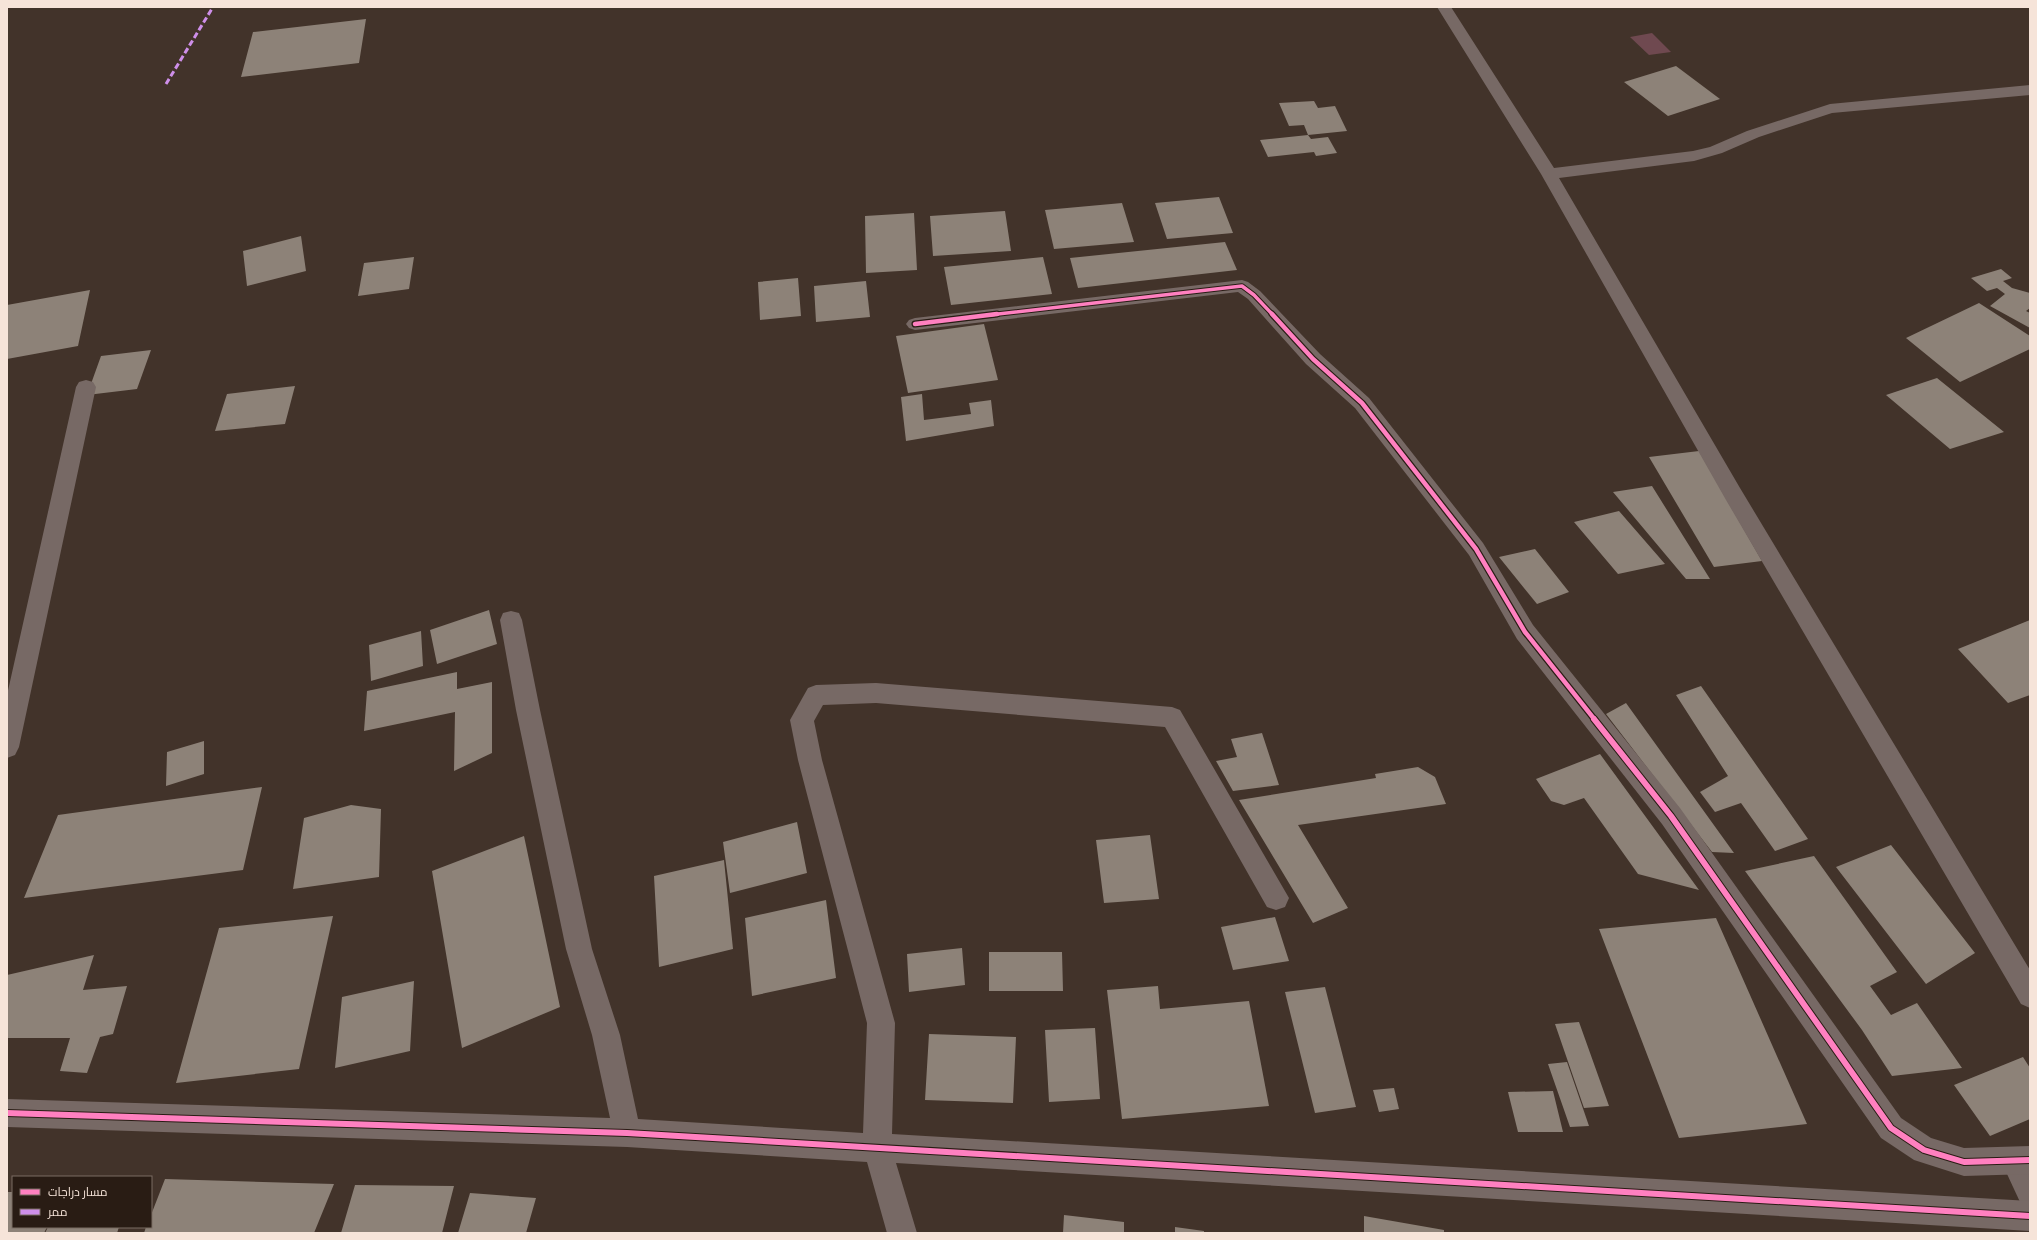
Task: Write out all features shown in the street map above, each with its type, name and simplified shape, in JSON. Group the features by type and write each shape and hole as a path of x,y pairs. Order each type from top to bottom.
{"street":[{"path":"1444,7 1549,174 1733,494 2030,995"},
{"path":"1549,174 1694,156 1716,150 1754,134 1830,109 2030,90"},
{"path":"915,324 1226,287 1242,286 1254,294 1313,359 1362,403 1476,549 1525,632 1671,816 1891,1128 1924,1150 1964,1162 2023,1160 2030,1192"},
{"path":"7,747 86,387"},
{"path":"511,620 528,710 579,949 606,1035 627,1133"},
{"path":"902,1233 877,1148 881,1023 810,760 802,720 816,695 876,693 1172,717 1276,898"},
{"path":"7,1113 627,1133 2030,1216"}],"shaded area":[{"path":"1652,33 1671,52 1649,55 1630,37"}],"building":[{"path":"366,19 359,63 241,77 253,32"},
{"path":"1676,66 1720,99 1668,116 1624,82"},
{"path":"1314,101 1318,108 1335,106 1347,131 1308,135 1304,125 1289,126 1279,103"},
{"path":"1308,135 1311,139 1328,137 1337,153 1316,156 1314,152 1268,157 1260,140"},
{"path":"1219,197 1233,233 1167,239 1155,203"},
{"path":"1122,203 1134,242 1054,249 1045,210"},
{"path":"1005,211 1011,251 933,256 930,216"},
{"path":"914,213 917,270 866,273 865,216"},
{"path":"301,236 306,271 247,286 243,251"},
{"path":"1225,242 1237,270 1078,288 1070,258"},
{"path":"414,257 409,289 358,296 364,263"},
{"path":"1043,257 1052,294 951,305 944,267"},
{"path":"2001,269 2012,278 2003,281 2012,288 2030,293 2030,308 2026,311 2030,313 2030,328 1990,306 2005,294 1997,288 1987,291 1971,278"},
{"path":"798,278 801,316 760,320 758,282"},
{"path":"866,281 870,317 816,322 814,286"},
{"path":"90,290 78,346 7,359 7,305"},
{"path":"1979,303 2030,336 2030,349 1960,382 1906,338"},
{"path":"984,324 998,380 908,393 896,336"},
{"path":"151,350 137,389 87,395 101,356"},
{"path":"1937,378 2004,432 1950,449 1886,395"},
{"path":"295,386 285,424 215,431 227,394"},
{"path":"922,394 924,420 971,414 969,403 991,400 994,426 906,441 901,397"},
{"path":"1699,451 1762,561 1714,567 1649,457"},
{"path":"1652,486 1710,579 1686,579 1613,492"},
{"path":"1619,511 1665,564 1618,574 1574,522"},
{"path":"1535,549 1569,592 1537,604 1499,557"},
{"path":"489,610 497,644 437,664 430,630"},
{"path":"2030,620 2030,695 2008,703 1958,649"},
{"path":"421,631 423,666 371,681 369,645"},
{"path":"457,672 457,689 492,682 492,753 454,771 455,712 364,731 367,691"},
{"path":"1701,686 1808,839 1775,851 1741,803 1715,812 1700,792 1728,776 1676,695"},
{"path":"1626,703 1734,853 1712,852 1606,714"},
{"path":"1262,733 1279,785 1233,791 1216,761 1237,757 1231,739"},
{"path":"204,741 204,774 166,786 167,752"},
{"path":"1600,754 1699,890 1638,874 1584,798 1564,805 1551,801 1536,779"},
{"path":"1418,767 1435,777 1446,804 1298,825 1348,908 1313,923 1239,800 1376,778 1375,774"},
{"path":"262,787 243,870 24,898 58,815"},
{"path":"351,805 381,809 379,877 293,889 304,818"},
{"path":"797,822 807,873 730,893 723,842"},
{"path":"1150,835 1159,899 1104,903 1096,840"},
{"path":"524,836 560,1007 462,1048 432,871"},
{"path":"1891,845 1975,953 1926,984 1836,867"},
{"path":"1814,856 1897,972 1870,986 1891,1015 1917,1003 1962,1068 1892,1076 1862,1030 1745,871"},
{"path":"724,860 733,949 659,967 654,876"},
{"path":"826,900 836,978 752,996 745,918"},
{"path":"333,916 299,1069 176,1083 219,928"},
{"path":"1275,917 1289,961 1233,970 1221,927"},
{"path":"1716,918 1807,1124 1679,1138 1599,929"},
{"path":"962,948 965,985 909,992 907,954"},
{"path":"989,952 1062,952 1063,991 989,991"},
{"path":"94,955 83,990 127,986 113,1034 100,1037 87,1073 60,1071 70,1038 7,1038 7,975"},
{"path":"414,981 410,1051 335,1068 342,997"},
{"path":"1158,986 1160,1009 1249,1001 1269,1106 1122,1119 1107,990"},
{"path":"1325,987 1356,1107 1315,1113 1285,992"},
{"path":"1579,1022 1609,1106 1584,1108 1555,1024"},
{"path":"1095,1028 1100,1099 1049,1102 1045,1030"},
{"path":"929,1034 1016,1037 1013,1103 925,1100"},
{"path":"2023,1057 2030,1068 2030,1119 1990,1136 1954,1085"},
{"path":"1567,1062 1589,1126 1570,1127 1548,1064"},
{"path":"1394,1088 1399,1109 1379,1112 1373,1090"},
{"path":"1553,1091 1563,1132 1518,1132 1508,1092"},
{"path":"165,1179 334,1184 314,1233 144,1233 146,1228 152,1228 152,1212"},
{"path":"355,1185 454,1186 442,1233 341,1233"},
{"path":"7,1192 12,1192 12,1228 46,1228 44,1233 7,1233"},
{"path":"470,1193 536,1198 526,1233 458,1233"},
{"path":"1064,1215 1124,1222 1124,1233 1063,1233"},
{"path":"1364,1216 1444,1230 1444,1233 1364,1233"},
{"path":"1175,1227 1204,1231 1204,1233 1175,1233"},
{"path":"48,1228 119,1228 117,1233 45,1233"}],"marked path":[{"path":"166,84 213,7"}],"cycle path":[{"path":"915,324 1242,286 1254,295 1313,359 1362,403 1476,549 1525,632 1671,816 1891,1128 1924,1150 1964,1162 2030,1160"},
{"path":"7,1113 627,1133 2030,1216"}]}
